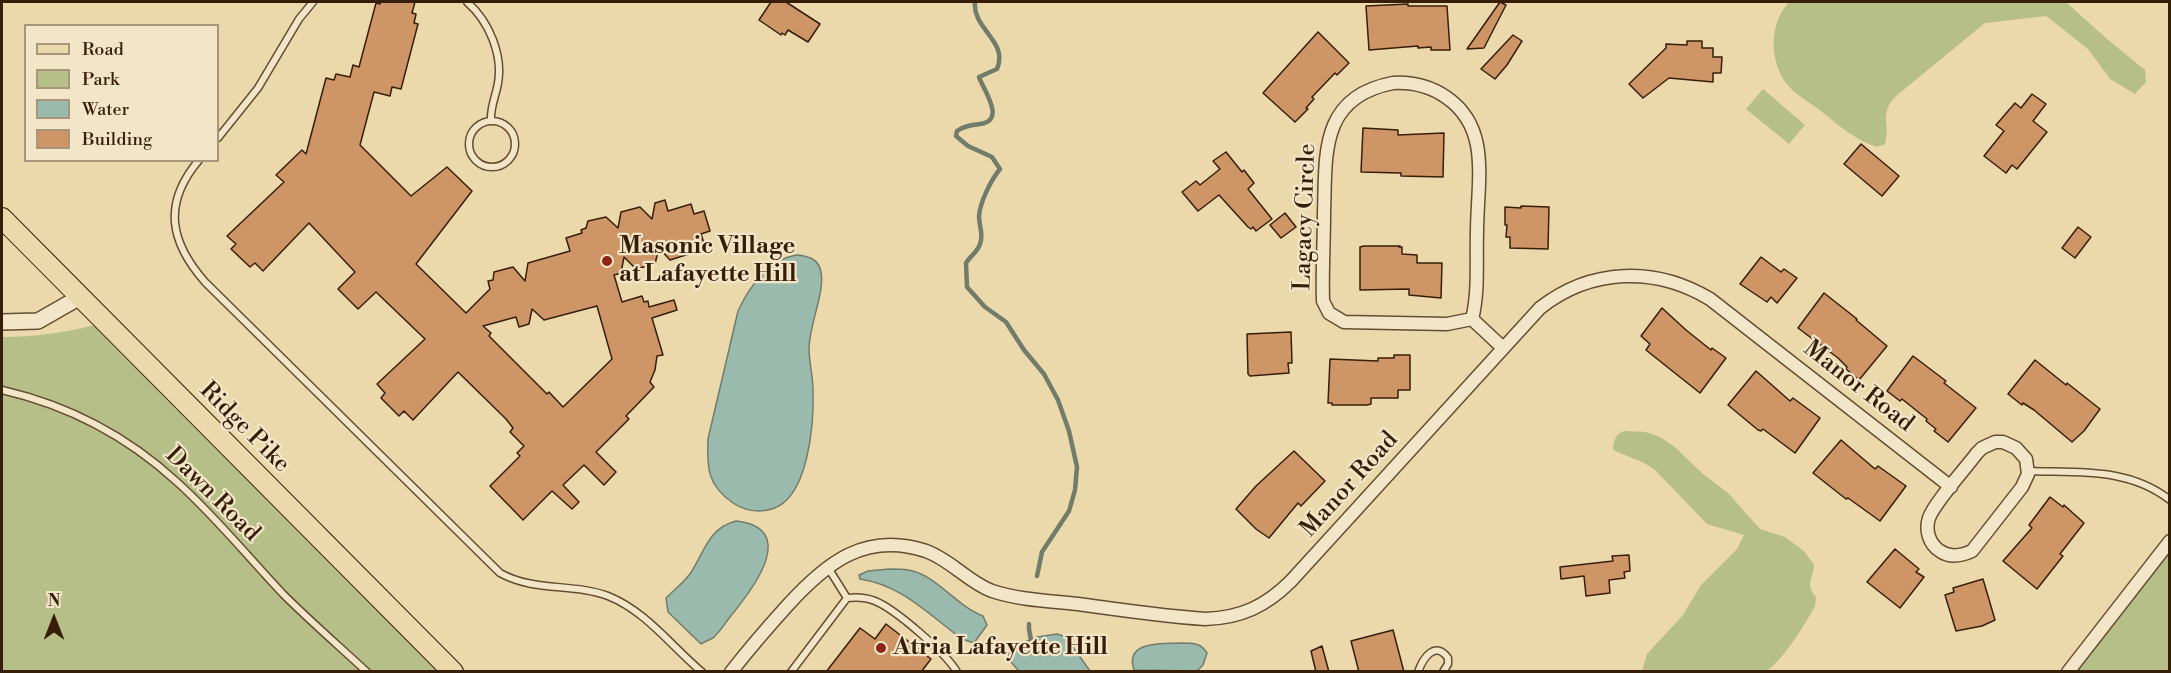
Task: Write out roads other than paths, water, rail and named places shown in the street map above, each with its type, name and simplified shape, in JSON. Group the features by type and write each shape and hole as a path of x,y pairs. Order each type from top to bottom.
{"main road":[{"name":"Ridge Pike","path":"2,218 171,391 453,672"}],"street":[{"name":"Lagacy Circle","path":"1399,83 1418,84 1430,88 1441,93 1461,110 1473,132 1478,157 1476,294 1472,319 1446,324 1350,323 1333,317 1325,307 1323,294 1327,145 1332,128 1341,112 1369,90 1399,83"},
{"name":"Manor Road","path":"731,672 805,586 827,567 862,549 882,546 901,546 942,558 981,586 1010,596 1192,618 1219,618 1246,613 1269,601 1291,581 1540,308 1576,286 1618,276 1650,276 1672,281 1695,290 1722,307 1951,487"},
{"path":"2,322 38,321 80,297"},
{"path":"1472,319 1503,348"},
{"path":"1995,442 2003,442 2016,447 2026,459 2028,471 2022,487 1972,551 1951,555 1938,549 1930,539 1927,525 1931,512 1982,448 1995,442"},
{"path":"2068,672 2169,541"}],"lane":[{"path":"219,137 258,88 298,19 313,2"},
{"path":"467,2 488,29 497,56 498,82 491,107 491,121"},
{"path":"491,121 507,126 515,140 512,156 506,163 489,167 475,159 470,151 469,143 476,128 491,121"},
{"path":"198,162 182,187 175,221 182,252 205,282 500,573 532,585 584,590 619,601 639,614 702,672"},
{"name":"Dawn Road","path":"2,390 45,402 88,420 121,439 159,466 202,506 285,596 367,672"},
{"path":"2028,471 2127,477 2150,487 2169,500"},
{"path":"827,567 847,598"},
{"path":"790,672 847,598"},
{"path":"847,598 867,598 882,604 940,650 957,672"},
{"path":"1418,672 1426,655 1432,651 1440,651 1448,658 1448,664 1443,672"}],"water":[{"path":"797,255 809,257 818,264 822,280 809,349 813,390 807,457 794,490 784,502 772,509 752,510 733,503 713,482 708,459 708,439 738,311 754,284 769,268"},
{"path":"736,521 755,526 765,535 768,546 766,559 752,588 721,629 713,638 701,644 668,612 666,598 690,574 713,535 727,524"},
{"path":"889,569 918,572 927,577 964,605 983,616 987,625 974,643 962,639 902,594 875,582 860,579 859,575 868,571"},
{"path":"1057,634 1066,637 1090,671 1019,671 1008,659 1010,648 1037,637"},
{"path":"1156,644 1199,645 1207,653 1203,665 1197,671 1134,670 1132,660 1140,649"}],"waterway":[{"path":"975,2 979,20 998,51 997,69 979,77 993,111 988,122 960,129 956,136 968,146 992,157 1000,169 981,204 979,216 981,240 977,250 966,263 967,287 985,307 1006,322 1024,350 1044,374 1058,400 1069,431 1077,467 1075,490 1069,511 1042,552 1037,576"},
{"path":"1029,624 1032,646"}],"place":[{"name":"Masonic Village at Lafayette Hill","path":"607,261"},
{"name":"Atria Lafayette Hill","path":"881,648"}]}
